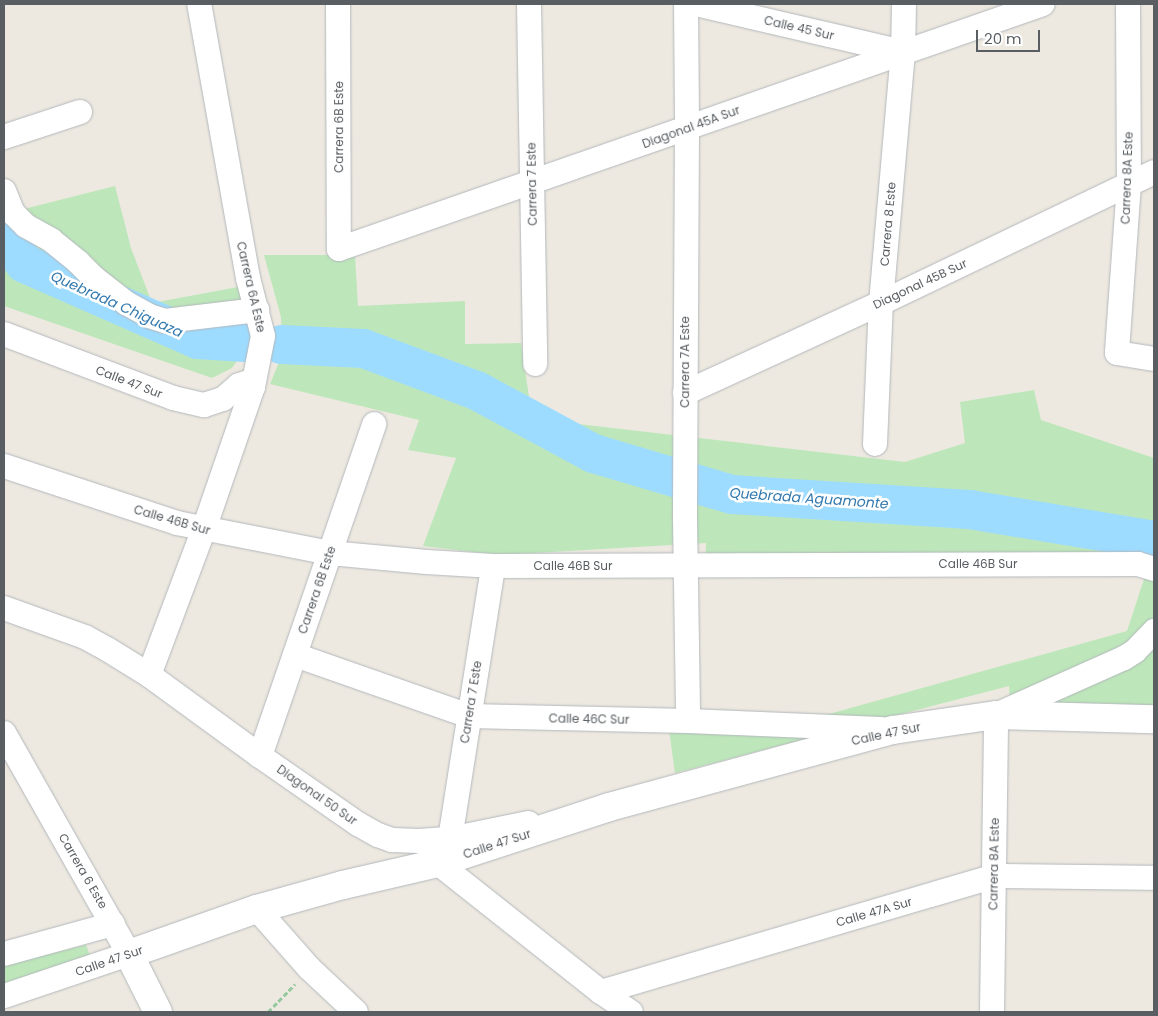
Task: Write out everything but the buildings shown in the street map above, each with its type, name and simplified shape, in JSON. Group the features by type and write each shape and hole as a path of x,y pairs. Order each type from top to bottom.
{"street":[{"name":"Carrera 6A Este","path":"149,675 204,529 253,387 263,336 248,278 198,4"},
{"name":"Carrera 6B Este","path":"338,4 339,250"},
{"name":"Carrera 7 Este","path":"529,4 535,364"},
{"name":"Carrera 7A Este","path":"686,4 688,128 684,519 688,721"},
{"name":"Calle 45 Sur","path":"696,4 903,52"},
{"name":"Carrera 8 Este","path":"875,444 881,303 903,52 904,4"},
{"name":"Diagonal 45A Sur","path":"339,250 1042,4"},
{"name":"Carrera 8A Este","path":"1128,4 1130,184 1117,353 1154,360"},
{"path":"4,137 80,112"},
{"name":"Diagonal 45B Sur","path":"685,393 881,303 1154,172"},
{"path":"4,192 13,213 26,226 52,240 94,278 126,303 149,316 165,321 257,310"},
{"name":"Calle 47 Sur","path":"4,334 173,398 204,405 223,399 239,385 246,384 253,387"},
{"name":"Carrera 6B Este","path":"260,756 374,424"},
{"name":"Calle 46B Sur","path":"4,466 177,523 330,553 492,566 1138,564 1154,569"},
{"name":"Carrera 7 Este","path":"450,839 492,566"},
{"path":"4,608 60,628"},
{"path":"4,623 60,628"},
{"name":"Diagonal 50 Sur","path":"60,628 85,637 149,675 260,756 378,835 392,840 406,842 450,839 609,807"},
{"name":"Calle 47 Sur","path":"996,715 1124,658 1135,651 1154,631"},
{"name":"Calle 46C Sur","path":"295,655 469,716 688,721 893,730"},
{"name":"Carrera 8A Este","path":"992,1012 996,715"},
{"name":"Calle 47 Sur","path":"4,996 257,909 343,884 438,863 609,807 893,730 996,715 1154,719"},
{"name":"Carrera 6 Este","path":"4,733 113,924 158,1012"},
{"path":"438,863 601,992 631,1012"},
{"name":"Calle 47A Sur","path":"601,992 994,876 1154,878"},
{"path":"257,909 309,968 356,1012"},
{"path":"6,949 113,924"}],"path":[{"path":"268,1012 309,968"}],"green space":[{"path":"115,186 131,248 152,303 238,287 245,314 246,348 232,368 212,378 4,306 4,214"},
{"path":"264,255 355,255 358,306 465,301 465,344 521,343 531,410 552,421 905,462 965,443 960,402 1034,390 1041,420 1154,458 1154,706 1010,705 1009,686 675,773 669,730 829,714 1127,631 1145,576 705,573 706,543 499,555 423,546 456,458 408,450 419,420 270,384 282,355 281,317"},
{"path":"86,945 91,958 4,988 4,965"}],"waterway":[{"name":"Quebrada Chiguaza","path":"4,237 24,263 197,339 244,342"},
{"name":"Quebrada Aguamonte","path":"281,344 363,348 476,390 593,453 731,494 969,509 1154,540"}]}
